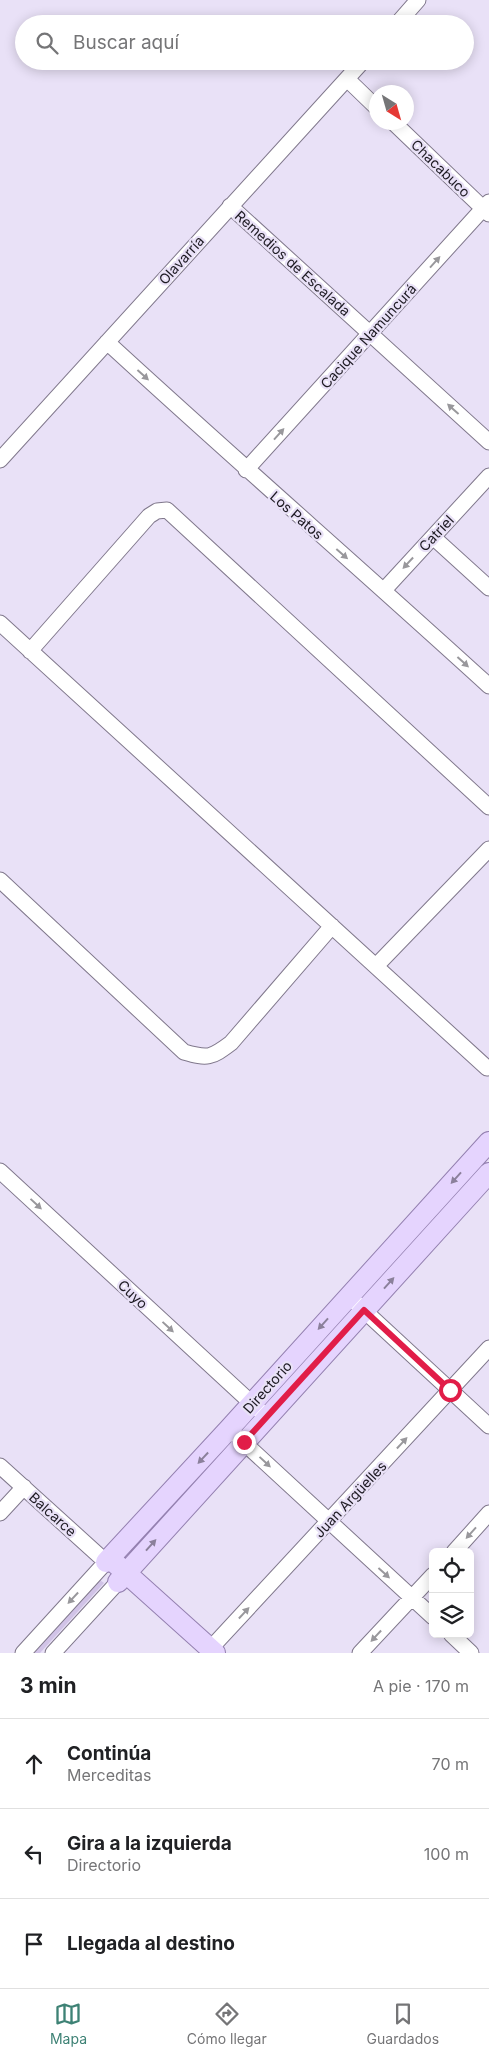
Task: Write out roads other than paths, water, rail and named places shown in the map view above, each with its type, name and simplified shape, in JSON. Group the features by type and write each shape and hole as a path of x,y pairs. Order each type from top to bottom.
{"main road":[{"name":"Directorio","path":"122,1577 236,1436 251,1404 489,1142"},
{"name":"Directorio","path":"106,1562 236,1436 267,1417 489,1174"},
{"path":"106,1562 110,1574 122,1577 207,1652"}],"street":[{"path":"405,15 418,0"},
{"name":"Olavarría","path":"0,460 355,70"},
{"path":"347,79 369,100"},
{"name":"Chacabuco","path":"402,130 487,208"},
{"name":"Remedios de Escalada","path":"230,206 489,442"},
{"name":"Cacique Namuncurá","path":"246,470 487,208"},
{"name":"Los Patos","path":"106,342 246,470 384,590 489,686"},
{"name":"Catriel","path":"384,590 489,476"},
{"path":"30,651 149,516 157,511 167,510 489,807"},
{"path":"433,537 489,588"},
{"path":"0,623 487,1068"},
{"path":"376,966 489,849"},
{"path":"0,880 184,1052 204,1057 218,1052 231,1043 332,926"},
{"path":"473,1160 489,1174"},
{"name":"Cuyo","path":"0,1171 267,1417"},
{"path":"348,1296 489,1426"},
{"name":"Juan Argüelles","path":"207,1652 489,1348"},
{"path":"236,1436 429,1613"},
{"name":"Balcarce","path":"0,1466 106,1562"},
{"path":"0,1514 24,1487"},
{"path":"458,1548 489,1513"},
{"name":"Directorio","path":"23,1653 106,1562"},
{"name":"Directorio","path":"53,1653 122,1577"},
{"path":"360,1653 429,1579"},
{"path":"455,1638 471,1653"}]}
